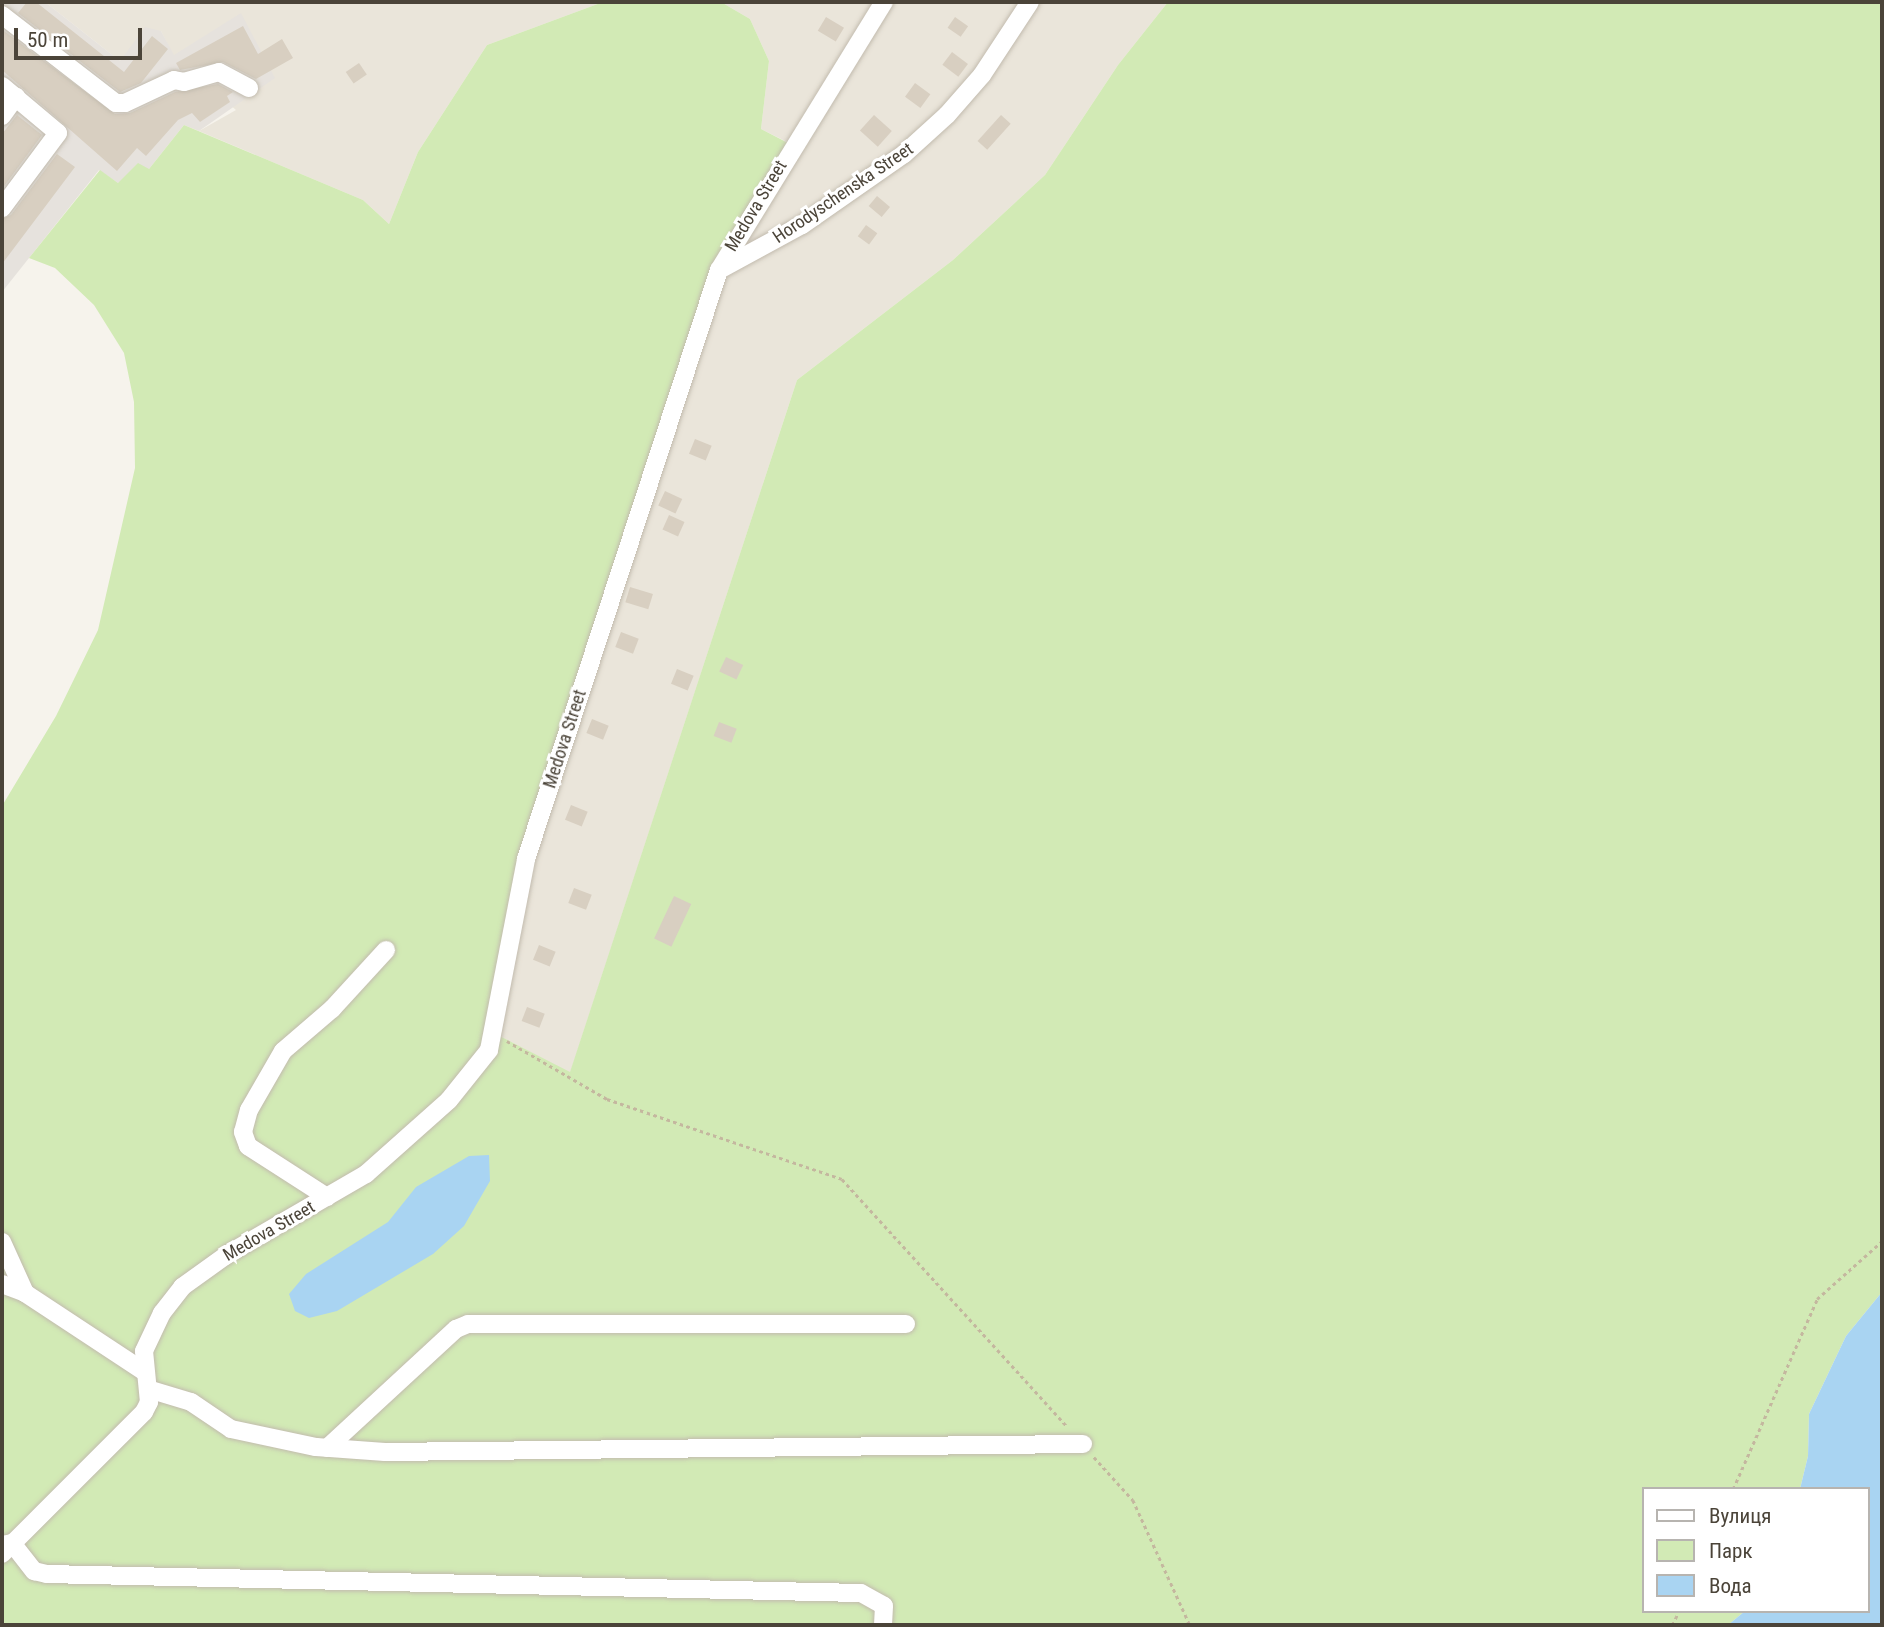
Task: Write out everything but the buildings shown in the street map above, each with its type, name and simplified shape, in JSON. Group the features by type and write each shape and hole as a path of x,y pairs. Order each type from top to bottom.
{"street":[{"name":"Medova Street","path":"5,1547 144,1412 149,1402 144,1351 152,1330 182,1287 228,1254 366,1174 449,1100 489,1050 526,859 719,270 884,2"},
{"name":"Horodyschenska Street","path":"719,270 802,225 904,154 947,116 982,75 1030,2"},
{"path":"2,15 116,103 125,103 174,79 184,82 219,72 249,88"},
{"path":"2,116 9,91 58,133 2,208"},
{"path":"327,1197 248,1146 243,1132 249,1110 284,1051 386,950"},
{"path":"2,1242 25,1293"},
{"path":"2,1284 25,1293 146,1381 191,1402 231,1429 327,1448 385,1452 1083,1444"},
{"path":"327,1448 456,1329 468,1324 906,1324"},
{"path":"5,1547 34,1571 47,1574 861,1594 884,1606 883,1625"}],"path":[{"path":"494,1033 607,1099 842,1179 1133,1500 1191,1625"},
{"path":"1734,1487 1817,1299 1882,1241"}],"shaded area":[{"path":"2,2 45,2 120,61 145,27 161,31 174,55 241,13 275,78 199,131 184,125 149,169 118,183 99,170 2,292"},
{"path":"45,2 603,2 487,45 418,152 389,224 363,200 199,131 236,110 173,55 161,31 120,61"},
{"path":"721,2 1168,2 1118,65 1045,175 953,260 797,380 570,1073 494,1033 526,859 719,270 793,145 761,129 769,61 750,19"}],"green space":[{"path":"603,2 721,2 750,19 769,61 761,129 788,143 713,271 517,861 488,1030 570,1072 797,380 953,260 1045,175 1118,65 1168,2 1882,2 1882,1292 1846,1336 1809,1414 1808,1456 1800,1487 1643,1487 1643,1613 1743,1613 1728,1625 2,1625 2,806 56,716 98,630 135,468 134,402 124,353 94,305 55,268 29,258 100,170 118,183 138,163 149,169 184,125 363,200 389,224 418,152 487,45"}],"water":[{"path":"489,1155 490,1181 464,1226 433,1254 337,1311 309,1318 295,1311 289,1294 306,1274 388,1222 416,1187 469,1156"},
{"path":"1882,1292 1882,1625 1728,1625 1743,1613 1870,1613 1870,1487 1800,1487 1808,1456 1809,1414 1846,1336"}]}
